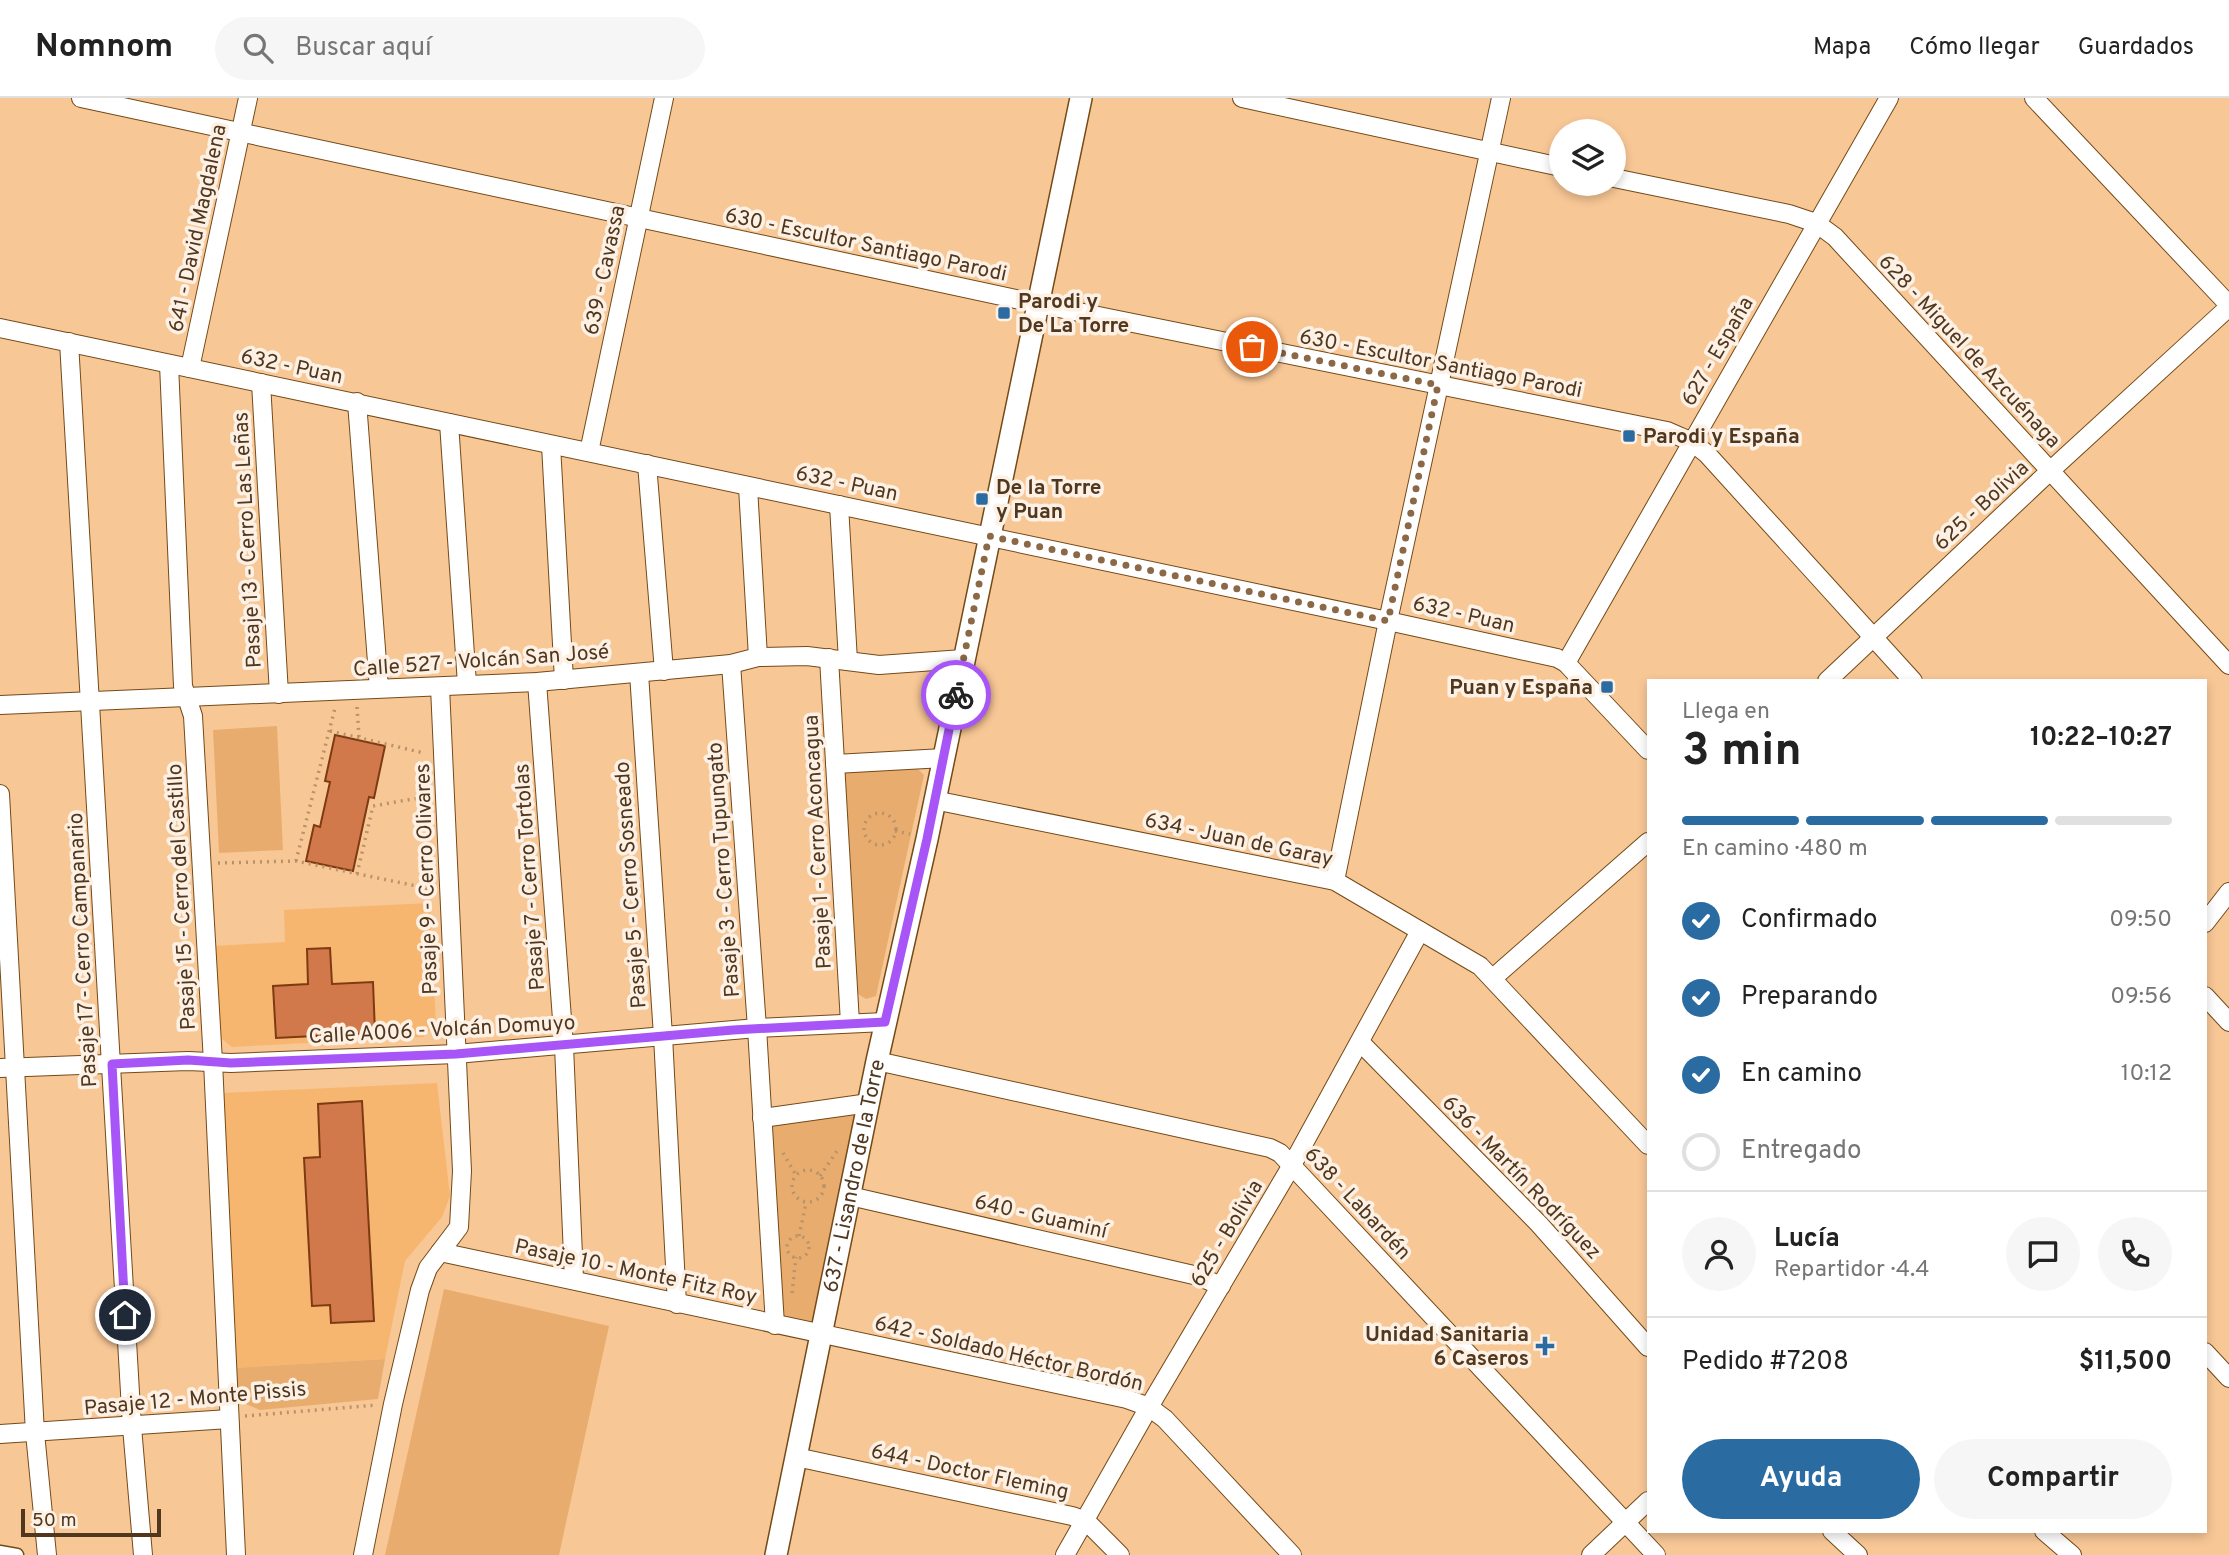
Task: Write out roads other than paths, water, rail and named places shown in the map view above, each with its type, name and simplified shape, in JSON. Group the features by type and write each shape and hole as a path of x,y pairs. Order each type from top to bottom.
{"street":[{"name":"630 - Escultor Santiago Parodi","path":"81,98 1039,304 1667,431 1692,442 1707,454 1911,679"},
{"name":"641 - David Magdalena","path":"190,368 248,98"},
{"name":"639 - Cavassa","path":"589,452 664,98"},
{"name":"637 - Lisandro de la Torre","path":"776,1555 885,1022 944,758 1081,98"},
{"path":"1242,98 1549,164"},
{"path":"1335,881 1438,385 1501,98"},
{"name":"627 - España","path":"1566,663 1889,98"},
{"path":"2034,98 2229,306"},
{"name":"628 - Miguel de Azcuénaga","path":"1626,180 1789,214 1816,223 1835,237 2229,665"},
{"name":"625 - Bolivia","path":"1829,679 2229,306"},
{"name":"632 - Puan","path":"0,328 1557,658 1566,663 1647,749"},
{"name":"Pasaje 17 - Cerro Campanario","path":"69,342 132,1427 143,1555"},
{"name":"Pasaje 15 - Cerro del Castillo","path":"169,364 183,686 193,716 214,1062 236,1555"},
{"name":"Pasaje 13 - Cerro Las Leñas","path":"261,383 279,694"},
{"path":"357,402 379,688"},
{"path":"449,423 467,684"},
{"path":"551,445 564,680"},
{"path":"647,464 664,671"},
{"path":"748,487 758,657"},
{"path":"839,505 848,661"},
{"name":"Calle 527 - Volcán San José","path":"0,705 537,682 731,664 758,657 829,658 879,665 963,659"},
{"name":"Pasaje 1 - Cerro Aconcagua","path":"829,658 850,1023"},
{"name":"Pasaje 3 - Cerro Tupungato","path":"731,664 775,1325"},
{"name":"Pasaje 5 - Cerro Sosneado","path":"639,673 663,1036 677,1304"},
{"name":"Pasaje 7 - Cerro Tortolas","path":"537,682 564,1046 573,1279"},
{"name":"Pasaje 9 - Cerro Olivares","path":"363,1555 393,1404 420,1290 428,1268 459,1227 461,1212 463,1171 449,892 434,791 443,757 440,687"},
{"path":"835,764 944,758"},
{"path":"0,794 7,1068 47,1555"},
{"name":"634 - Juan de Garay","path":"934,800 1335,881 1480,966 1647,1144"},
{"path":"1493,978 1647,843"},
{"path":"2207,920 2229,892"},
{"name":"625 - Bolivia","path":"1065,1555 1292,1165 1420,931"},
{"path":"2207,998 2229,1022"},
{"name":"Calle A006 - Volcán Domuyo","path":"7,1068 188,1060 214,1062 456,1054 757,1028 885,1022"},
{"name":"636 - Martín Rodríguez","path":"1360,1042 1539,1224 1647,1345"},
{"name":"638 - Labardén","path":"877,1061 1270,1148 1292,1165 1656,1555"},
{"path":"762,1118 869,1103"},
{"name":"640 - Guaminí","path":"850,1196 1198,1276 1221,1286"},
{"name":"Pasaje 10 - Monte Fitz Roy","path":"440,1252 822,1335"},
{"name":"642 - Soldado Héctor Bordón","path":"822,1335 1127,1399 1149,1407 1165,1419 1292,1555"},
{"path":"2207,1354 2229,1378"},
{"name":"Pasaje 12 - Monte Pissis","path":"0,1434 229,1419"},
{"name":"644 - Doctor Fleming","path":"796,1457 1072,1516 1086,1521 1120,1555"},
{"path":"1591,1555 1647,1502"},
{"path":"1834,1533 1858,1555"},
{"path":"2046,1533 2072,1555"},
{"path":"0,1552 18,1555"}],"place":[{"name":"Parodi y De La Torre","path":"1004,313"},
{"name":"Parodi y España","path":"1629,436"},
{"name":"De la Torre y Puan","path":"982,499"},
{"name":"Puan y España","path":"1607,687"},
{"name":"Unidad Sanitaria 6 Caseros","path":"1545,1346"}]}
